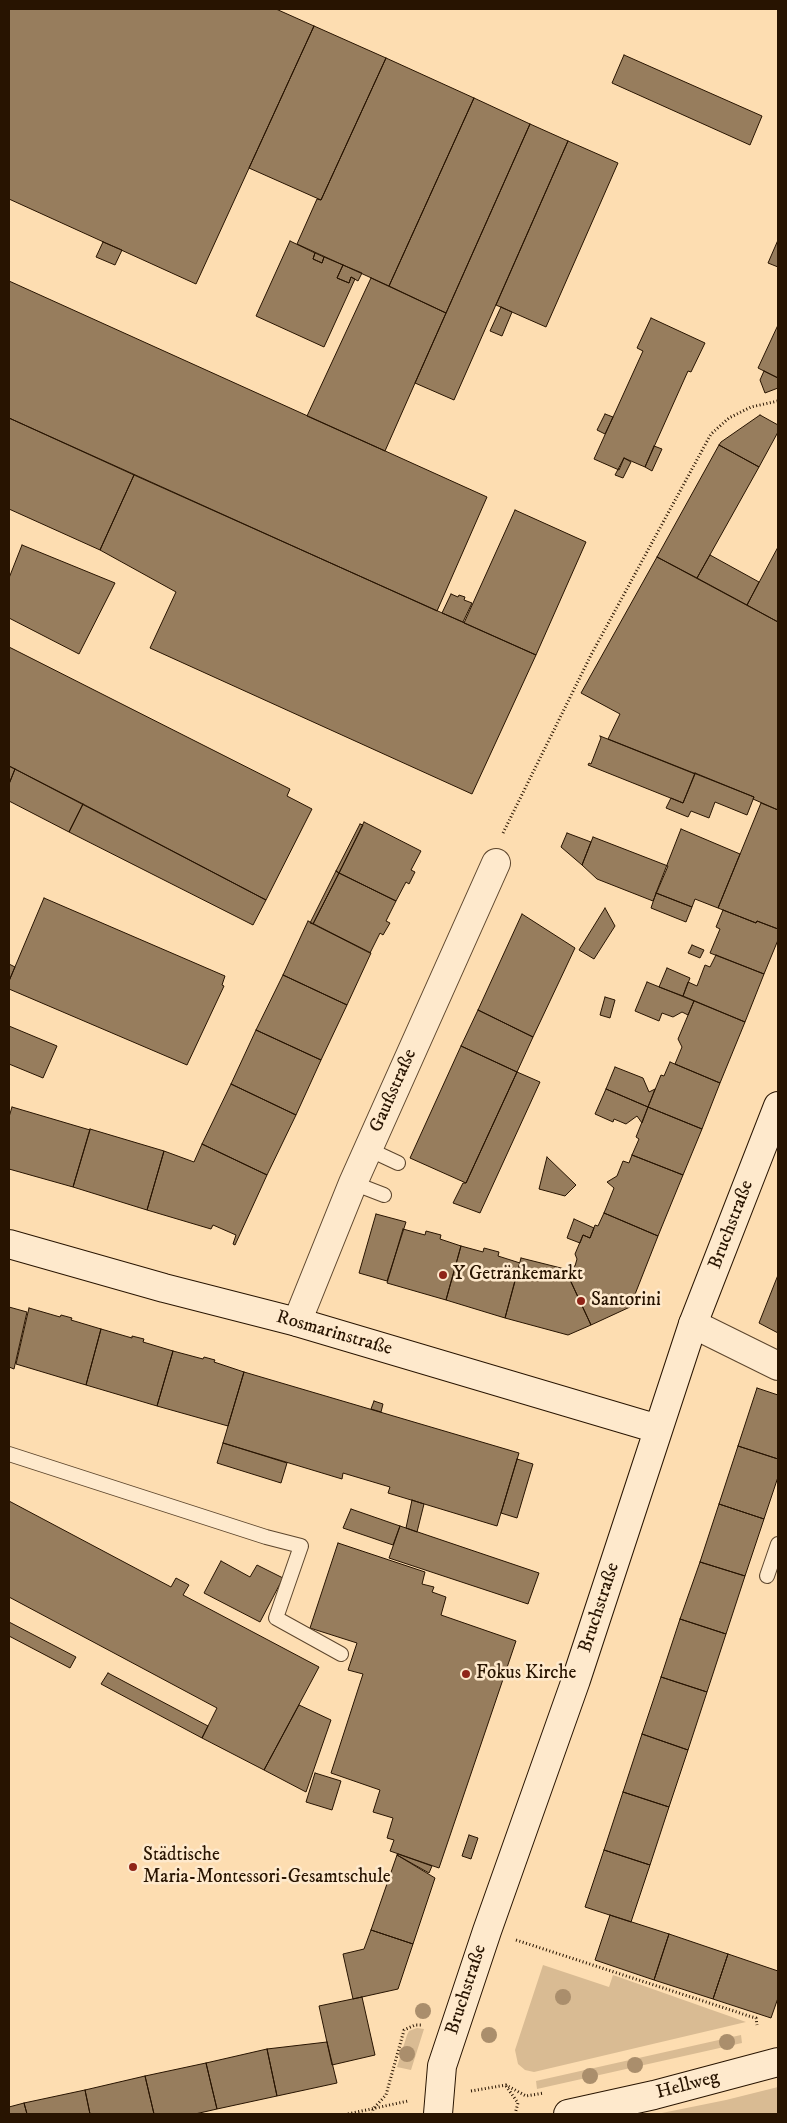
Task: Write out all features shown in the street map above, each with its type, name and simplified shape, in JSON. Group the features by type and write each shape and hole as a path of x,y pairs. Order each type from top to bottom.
{"main road":[{"name":"Gaußstraße","path":"297,1322 353,1183 496,863"},
{"name":"Bruchstraße","path":"438,2114 442,2066 487,1931 576,1680 693,1324 778,1106"},
{"name":"Rosmarinstraße","path":"9,1244 164,1288 297,1322 658,1429"},
{"path":"693,1324 778,1366"},
{"name":"Hellweg","path":"568,2114 654,2095 778,2062"}],"lane":[{"path":"368,1149 398,1163"},
{"path":"353,1183 384,1195"},
{"path":"9,1454 266,1538 301,1546 276,1618 341,1654"},
{"path":"767,1576 778,1544"}],"path":[{"path":"496,863 492,854 591,655 711,434 729,418 751,407 778,401"},
{"path":"487,1931 756,2018 757,2025"},
{"name":"Bruchstraße","path":"373,2109 386,2094 404,2030 415,2025 427,2025"},
{"path":"488,2088 506,2085 518,2103 515,2114"},
{"path":"348,2114 400,2102"},
{"path":"372,2114 373,2109"}],"shaded area":[{"path":"543,1965 609,1987 613,1975 746,2022 534,2072 525,2070 518,2064 515,2050"},
{"path":"417,2028 424,2029 411,2070 397,2067 409,2031"},
{"path":"741,2035 742,2043 537,2089 536,2081"},
{"path":"778,2087 778,2114 657,2114 726,2100"}],"building":[{"path":"9,9 276,9 314,26 196,284 9,199"},
{"path":"314,26 386,58 321,200 249,168"},
{"path":"624,55 762,116 750,145 612,83"},
{"path":"386,58 474,98 389,286 297,244 317,199 321,200"},
{"path":"474,98 530,124 446,313 389,286"},
{"path":"530,124 568,141 454,400 415,383"},
{"path":"568,141 618,163 546,327 496,305"},
{"path":"778,240 778,267 768,263"},
{"path":"290,241 315,253 313,259 322,263 324,257 343,265 337,278 349,283 351,277 355,279 324,347 256,316"},
{"path":"103,242 122,250 115,265 96,257"},
{"path":"315,253 324,257 322,263 313,259"},
{"path":"343,265 362,273 358,281 351,277 349,283 337,278"},
{"path":"371,278 446,313 385,451 307,416"},
{"path":"9,281 487,497 437,611 9,418"},
{"path":"501,307 512,312 502,336 490,331"},
{"path":"651,318 705,343 691,372 688,371 645,467 624,458 619,470 594,459 643,351 637,348"},
{"path":"778,325 778,378 758,368"},
{"path":"764,371 778,378 778,388 765,393 760,380"},
{"path":"605,414 613,417 605,434 597,430"},
{"path":"760,415 778,425 778,432 759,467 719,445"},
{"path":"9,418 134,475 100,550 9,509"},
{"path":"719,445 759,467 697,578 657,557"},
{"path":"654,446 662,449 652,471 645,467"},
{"path":"624,458 631,462 623,478 615,475"},
{"path":"134,475 536,655 472,794 150,648 176,592 100,550"},
{"path":"515,510 586,542 536,655 464,623"},
{"path":"22,545 115,583 79,654 9,618 9,578"},
{"path":"778,547 778,622 747,605"},
{"path":"710,555 759,582 747,605 697,578"},
{"path":"657,557 778,622 778,810 753,799 754,797 608,739 620,714 581,693"},
{"path":"451,594 465,597 464,600 472,603 463,622 442,613"},
{"path":"9,647 290,789 287,796 312,809 266,900 9,766"},
{"path":"600,736 695,774 683,803 588,765 589,763 591,764 601,738"},
{"path":"9,766 15,769 9,784"},
{"path":"15,769 83,804 69,832 9,801 9,784"},
{"path":"695,773 754,797 747,815 715,802 709,818 691,811 688,817 666,808 671,798 683,803"},
{"path":"761,803 778,810 778,929 757,921 756,923 718,908"},
{"path":"83,804 266,900 253,925 69,832"},
{"path":"364,822 421,851 411,870 415,872 409,884 406,882 396,901 339,873"},
{"path":"360,824 363,825 339,873 336,871"},
{"path":"681,829 740,854 718,908 695,899 692,907 656,893"},
{"path":"567,833 591,842 582,865 561,847"},
{"path":"593,837 668,866 653,901 597,879 582,865"},
{"path":"336,871 339,873 313,924 310,923"},
{"path":"339,873 396,901 386,921 390,923 383,935 380,933 370,953 313,924"},
{"path":"656,893 692,907 686,922 651,908"},
{"path":"44,898 225,976 222,985 224,986 187,1065 9,989 9,981"},
{"path":"605,908 615,926 594,959 579,950"},
{"path":"723,910 756,923 757,921 778,929 778,940 764,974 710,953 720,929 716,927"},
{"path":"522,914 575,948 533,1037 478,1010"},
{"path":"308,921 371,953 347,1005 283,975"},
{"path":"692,945 704,950 700,958 688,953"},
{"path":"716,955 764,974 745,1022 683,996 688,982 697,986 705,965 710,967"},
{"path":"9,964 15,967 9,981"},
{"path":"667,968 690,978 683,996 659,987"},
{"path":"283,975 347,1005 321,1060 256,1030"},
{"path":"647,982 694,1001 688,1015 682,1012 673,1017 662,1013 659,1021 635,1011"},
{"path":"605,997 615,1000 610,1018 600,1015"},
{"path":"694,1001 745,1022 720,1083 675,1064 682,1047 678,1039"},
{"path":"478,1010 533,1037 517,1072 461,1046"},
{"path":"9,1026 57,1046 43,1078 9,1064"},
{"path":"256,1030 321,1060 296,1115 231,1084"},
{"path":"461,1046 517,1072 466,1183 410,1158"},
{"path":"670,1062 720,1083 702,1129 648,1107 661,1075 664,1076"},
{"path":"615,1067 643,1078 649,1092 655,1089 648,1107 606,1089"},
{"path":"517,1072 540,1082 480,1213 453,1203 463,1183 466,1183"},
{"path":"231,1084 296,1115 267,1175 202,1144"},
{"path":"606,1089 648,1107 642,1123 637,1116 626,1124 614,1119 613,1122 595,1114"},
{"path":"12,1107 90,1130 73,1187 9,1169 9,1117"},
{"path":"648,1107 702,1129 683,1175 632,1155 639,1139 636,1137"},
{"path":"90,1129 164,1151 147,1210 73,1187"},
{"path":"202,1144 267,1175 235,1245 233,1244 236,1235 213,1225 211,1229 147,1210 164,1151 194,1162"},
{"path":"632,1155 683,1175 658,1236 604,1213 614,1188 607,1182 617,1176 623,1161 629,1163"},
{"path":"547,1157 576,1185 565,1196 539,1189"},
{"path":"604,1213 658,1236 630,1307 591,1325 565,1269 575,1266 577,1259 575,1254 583,1235 590,1238 595,1225 598,1226"},
{"path":"376,1214 406,1222 387,1281 359,1273"},
{"path":"574,1219 594,1228 590,1238 583,1235 580,1243 567,1238"},
{"path":"403,1229 425,1235 426,1231 441,1235 440,1239 461,1246 446,1300 387,1283"},
{"path":"461,1246 483,1252 484,1248 499,1252 498,1256 520,1263 505,1318 446,1300"},
{"path":"521,1258 565,1269 591,1325 568,1335 505,1318"},
{"path":"778,1275 778,1333 759,1323"},
{"path":"9,1307 27,1312 14,1369 9,1367"},
{"path":"29,1308 60,1317 61,1315 72,1318 71,1320 101,1329 86,1385 16,1364"},
{"path":"101,1329 132,1338 132,1336 144,1339 143,1342 173,1351 157,1406 86,1385"},
{"path":"173,1351 203,1359 204,1357 215,1360 214,1362 244,1372 228,1426 157,1406"},
{"path":"244,1372 519,1453 497,1526 388,1493 390,1487 343,1473 342,1479 223,1443"},
{"path":"757,1388 778,1395 778,1459 738,1446"},
{"path":"374,1401 383,1404 381,1412 371,1409"},
{"path":"223,1443 287,1463 281,1483 217,1463"},
{"path":"738,1446 778,1459 778,1477 764,1519 719,1504"},
{"path":"517,1459 533,1464 517,1518 501,1513"},
{"path":"412,1500 424,1504 417,1532 406,1528"},
{"path":"9,1501 171,1587 176,1578 189,1585 183,1595 319,1667 264,1770 202,1738 217,1708 9,1597"},
{"path":"719,1504 764,1519 745,1576 700,1562"},
{"path":"351,1509 400,1526 393,1545 343,1528"},
{"path":"400,1526 539,1573 528,1604 389,1558"},
{"path":"338,1543 425,1572 422,1584 434,1587 432,1592 446,1597 441,1615 516,1641 439,1868 390,1851 394,1840 387,1838 393,1818 373,1812 380,1790 331,1773 363,1674 348,1670 357,1643 310,1628"},
{"path":"221,1561 250,1577 257,1565 283,1578 260,1622 204,1593"},
{"path":"700,1562 745,1576 726,1634 680,1619"},
{"path":"680,1619 726,1634 707,1692 661,1677"},
{"path":"9,1622 76,1657 70,1668 9,1636"},
{"path":"108,1673 208,1726 202,1738 101,1684"},
{"path":"661,1677 707,1692 688,1750 642,1734"},
{"path":"299,1705 331,1720 306,1792 264,1770"},
{"path":"642,1734 688,1750 669,1807 623,1792"},
{"path":"315,1773 341,1781 332,1810 306,1802"},
{"path":"623,1792 669,1807 650,1865 604,1850"},
{"path":"469,1835 478,1838 471,1859 462,1856"},
{"path":"604,1850 650,1865 631,1922 585,1907"},
{"path":"397,1855 432,1866 429,1873"},
{"path":"397,1855 435,1878 413,1944 371,1930"},
{"path":"610,1915 669,1934 654,1980 595,1960"},
{"path":"371,1930 413,1944 398,1989 353,1999 343,1954 364,1949"},
{"path":"669,1934 728,1954 713,1999 654,1980"},
{"path":"728,1954 778,1971 778,1998 771,2018 713,1999"},
{"path":"362,1997 375,2055 332,2065 319,2006"},
{"path":"327,2042 337,2083 277,2096 267,2049"},
{"path":"267,2049 277,2096 217,2109 206,2063"},
{"path":"206,2063 217,2109 195,2114 154,2114 145,2076"},
{"path":"145,2076 154,2114 90,2114 85,2090"},
{"path":"85,2090 90,2114 27,2114 24,2103"},
{"path":"24,2103 27,2114 9,2114 9,2107"}],"place":[{"name":"Y Getränkemarkt","path":"443,1275"},
{"name":"Santorini","path":"581,1301"},
{"name":"Fokus Kirche","path":"466,1674"},
{"name":"Städtische Maria-Montessori-Gesamtschule","path":"133,1867"}]}
